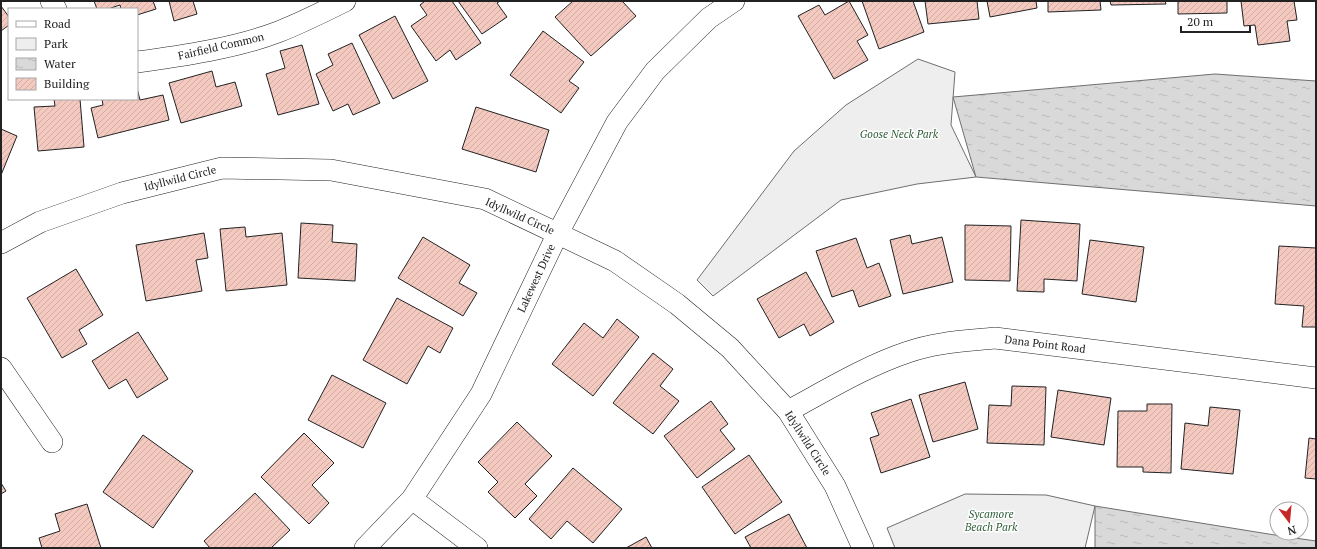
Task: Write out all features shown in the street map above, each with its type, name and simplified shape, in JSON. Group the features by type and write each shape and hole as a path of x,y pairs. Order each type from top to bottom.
{"street":[{"name":"Fairfield Common","path":"138,62 246,42 277,32 345,1"},
{"name":"Lakewest Drive","path":"365,548 412,499 481,394 558,233 617,122 655,72 709,18 734,1"},
{"name":"Idyllwild Circle","path":"1,244 40,222 122,193 222,168 331,170 485,199 615,261 677,304 730,348 788,411 835,486 863,548"},
{"name":"Dana Point Road","path":"788,411 876,364 909,351 945,343 995,338 1316,378"},
{"path":"1,368 52,442"},
{"path":"412,499 477,548"}],"green space":[{"name":"Goose Neck Park","path":"918,59 955,72 951,125 976,177 917,184 841,200 713,296 697,280 794,151 846,105"},
{"name":"Sycamore Beach Park","path":"965,494 1046,495 1095,506 1085,548 895,548 887,528"}],"water":[{"path":"1215,74 1316,81 1316,206 976,177 953,97"},
{"path":"1095,506 1269,534 1269,541 1316,541 1316,548 1095,548"}],"building":[{"path":"94,1 153,1 156,9 138,15 138,8 121,8 120,5 111,8 97,8"},
{"path":"169,1 193,1 197,14 174,21"},
{"path":"425,1 452,1 481,43 456,60 450,50 436,61 411,26 427,15 420,5"},
{"path":"458,1 500,1 497,3 507,17 482,34"},
{"path":"573,1 622,1 636,16 591,56 555,17"},
{"path":"849,1 868,35 857,41 868,60 834,79 798,16 819,5 825,15"},
{"path":"862,1 913,1 924,32 879,49"},
{"path":"925,1 977,1 979,19 928,24"},
{"path":"987,1 1036,1 1037,8 990,17"},
{"path":"1048,1 1100,1 1101,10 1048,12"},
{"path":"1110,1 1165,1 1166,4 1111,5"},
{"path":"1178,1 1227,1 1227,13 1178,14"},
{"path":"1241,1 1294,1 1297,20 1287,21 1290,41 1258,45 1255,25 1244,26"},
{"path":"1,6 8,16 8,26 1,31"},
{"path":"395,16 428,81 393,99 359,35"},
{"path":"543,31 584,62 569,81 579,88 561,113 510,75"},
{"path":"352,43 380,103 353,115 348,104 333,111 316,74 333,65 328,54"},
{"path":"302,45 319,104 278,115 266,74 285,68 280,51"},
{"path":"212,71 216,87 235,82 242,106 181,123 169,83"},
{"path":"138,92 140,100 163,95 169,120 98,138 91,108 103,105 102,100 138,100"},
{"path":"54,100 80,100 84,147 38,151 34,107 55,106"},
{"path":"476,107 549,130 536,172 462,149"},
{"path":"1,129 17,136 1,175"},
{"path":"1021,220 1080,224 1077,281 1044,279 1044,292 1017,291"},
{"path":"301,223 333,225 332,242 357,244 355,281 298,278"},
{"path":"965,225 1011,226 1010,281 965,280"},
{"path":"245,227 246,237 282,233 287,285 226,291 220,229"},
{"path":"204,233 208,258 196,260 202,291 146,301 136,245"},
{"path":"910,235 912,244 942,237 953,282 903,294 890,240"},
{"path":"423,237 470,265 459,283 477,293 463,316 398,278"},
{"path":"856,238 867,268 879,263 891,296 859,307 853,290 832,297 816,251"},
{"path":"1090,240 1144,247 1136,302 1082,294"},
{"path":"1279,246 1316,248 1316,327 1302,327 1304,306 1275,304"},
{"path":"76,269 103,315 79,330 87,344 62,358 27,298"},
{"path":"806,272 834,322 810,336 804,324 779,338 757,299"},
{"path":"397,298 453,328 440,353 428,346 407,384 363,360"},
{"path":"617,319 639,337 593,396 552,364 584,323 603,338"},
{"path":"138,332 168,379 137,398 126,379 109,389 92,361"},
{"path":"653,353 673,369 660,386 679,401 653,434 613,403"},
{"path":"332,375 386,403 363,448 308,420"},
{"path":"965,382 978,429 933,442 919,395"},
{"path":"1012,386 1046,387 1044,445 987,443 989,405 1011,406"},
{"path":"1058,390 1111,398 1104,445 1051,437"},
{"path":"911,399 930,457 881,473 870,438 879,435 871,413"},
{"path":"711,401 728,424 720,430 735,449 697,478 664,436"},
{"path":"1147,404 1172,404 1171,473 1143,472 1143,467 1117,467 1118,411 1147,411"},
{"path":"1210,407 1240,410 1233,474 1181,469 1185,423 1208,426"},
{"path":"517,422 552,456 525,484 537,496 515,518 488,492 498,482 478,462"},
{"path":"304,433 334,463 312,485 329,503 309,524 261,477"},
{"path":"143,435 193,471 153,528 103,492"},
{"path":"1309,438 1316,439 1316,479 1305,478"},
{"path":"749,455 782,502 735,534 702,487"},
{"path":"573,468 622,509 593,543 567,521 551,539 529,519"},
{"path":"1,483 6,491 1,494"},
{"path":"255,493 290,530 271,548 210,548 204,541"},
{"path":"87,504 101,548 42,548 39,538 60,531 55,514"},
{"path":"789,514 807,548 751,548 745,537"},
{"path":"646,537 652,548 626,548"}]}
